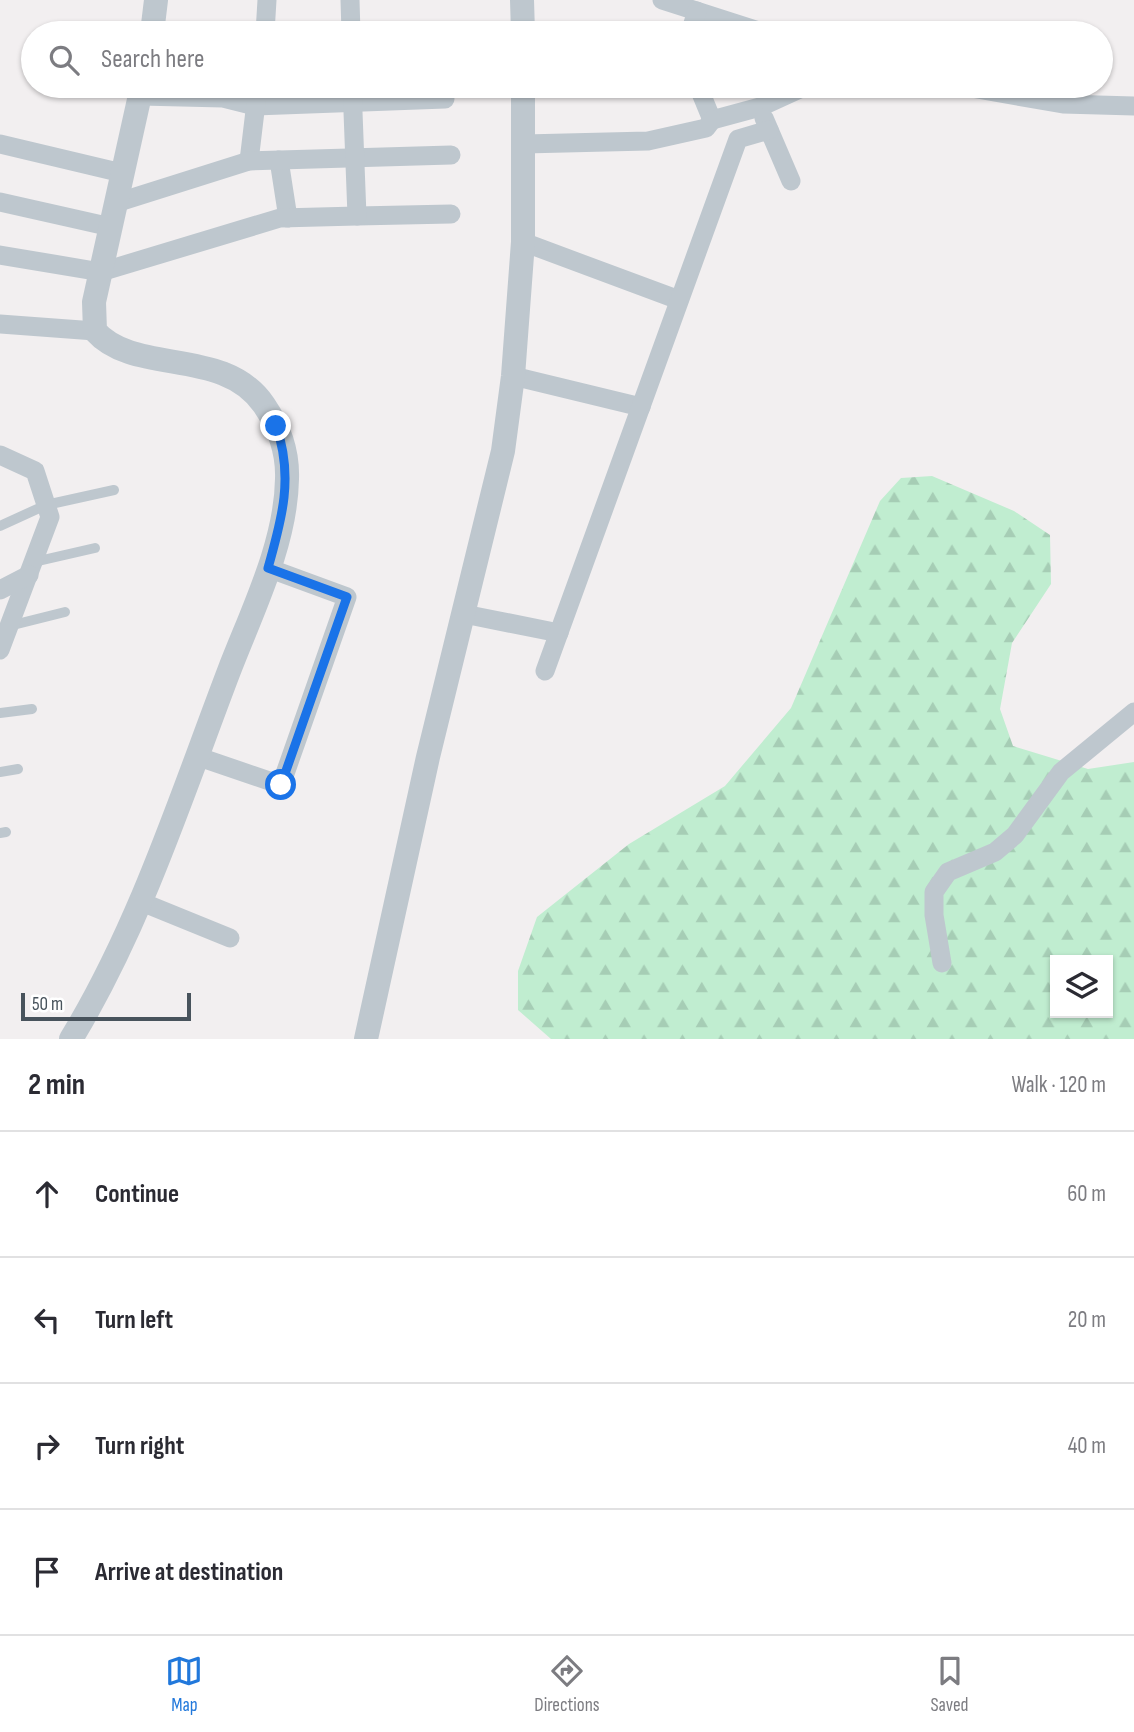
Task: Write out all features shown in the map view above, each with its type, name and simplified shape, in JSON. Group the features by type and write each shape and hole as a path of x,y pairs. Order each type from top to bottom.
{"street":[{"path":"153,21 156,0"},
{"path":"266,21 267,0"},
{"path":"350,0 351,21"},
{"path":"522,0 523,21"},
{"path":"662,0 728,21"},
{"path":"694,21 697,11"},
{"path":"71,1039 96,998 139,901 196,757 268,568 284,508 287,480 285,450 276,426 264,404 248,386 222,373 121,349 103,340 95,331 94,302 139,98"},
{"path":"223,98 255,106 320,98"},
{"path":"249,161 256,98"},
{"path":"353,98 357,216"},
{"path":"427,98 445,99"},
{"path":"366,1039 428,757 503,452 513,376 523,242 523,98"},
{"path":"703,98 712,120"},
{"path":"523,144 648,141 706,128 712,120 760,107 780,98"},
{"path":"1029,98 1063,104 1134,106"},
{"path":"760,107 791,181"},
{"path":"545,671 738,139 769,130"},
{"path":"0,144 122,173"},
{"path":"0,202 113,215 249,161 451,155"},
{"path":"279,160 288,218"},
{"path":"0,255 102,272 288,218 451,214"},
{"path":"523,242 680,300"},
{"path":"0,324 95,331"},
{"path":"513,376 640,407"},
{"path":"0,650 50,517 35,471 2,458"},
{"path":"0,590 31,568"},
{"path":"196,757 281,785 347,597 268,568"},
{"path":"464,614 559,633"},
{"path":"942,963 934,915 934,892 948,872 995,852 1015,835 1061,772 1134,712"},
{"path":"139,901 230,938"}],"lane":[{"path":"0,526 46,505 114,490"},
{"path":"31,568 96,548"},
{"path":"9,626 65,612"},
{"path":"0,713 32,709"},
{"path":"0,772 18,769"}],"green space":[{"path":"932,476 1014,511 1050,535 1051,584 1012,643 1000,709 1013,746 1088,769 1134,762 1134,1039 551,1039 518,1010 518,971 537,917 629,844 725,786 791,708 880,501 901,478"}],"route":[{"path":"276,426 285,450 287,480 279,532 268,568 347,597 281,785"}]}
